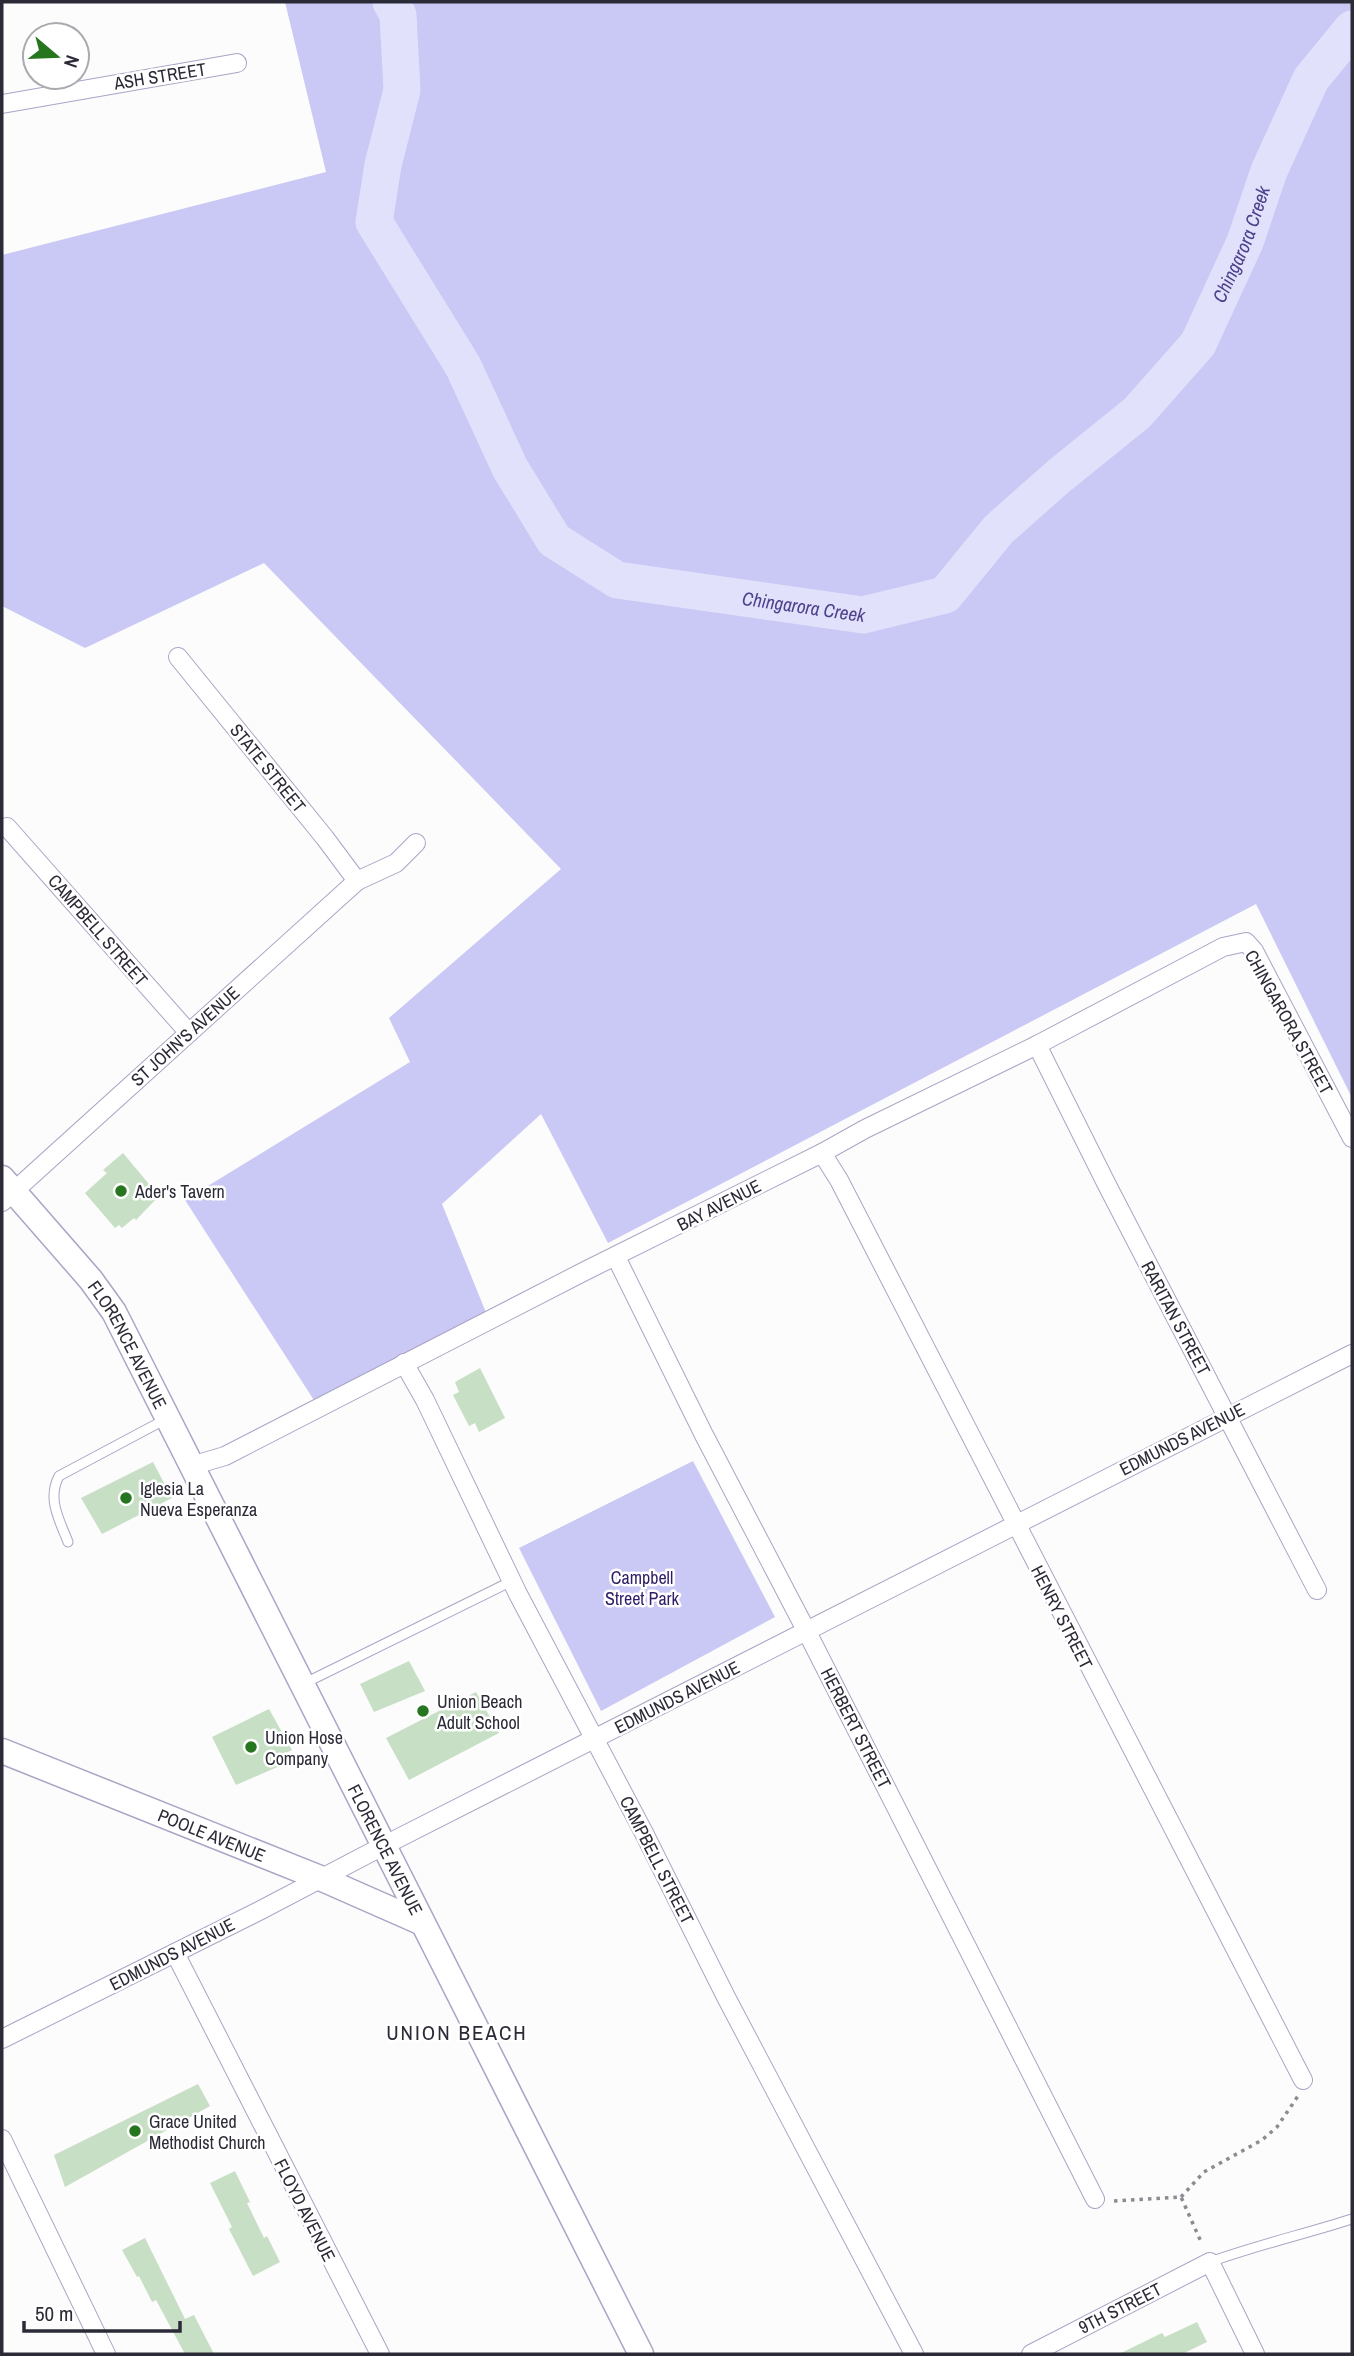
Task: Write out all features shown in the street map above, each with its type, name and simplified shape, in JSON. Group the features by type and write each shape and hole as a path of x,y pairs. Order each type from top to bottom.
{"street":[{"name":"ASH STREET","path":"2,104 237,63"},
{"name":"STATE STREET","path":"178,657 325,838 356,881"},
{"name":"CAMPBELL STREET","path":"7,827 189,1033"},
{"name":"ST JOHN'S AVENUE","path":"6,1190 189,1033 356,881 396,863 416,843"},
{"name":"BAY AVENUE","path":"191,1466 225,1456 822,1153 864,1129 1037,1045 1223,947 1245,942"},
{"name":"CHINGARORA STREET","path":"1245,942 1254,951 1352,1138"},
{"name":"RARITAN STREET","path":"1037,1045 1317,1590"},
{"name":"HENRY STREET","path":"822,1153 852,1205 1014,1524 1303,2080"},
{"name":"FLORENCE AVENUE","path":"6,1190 91,1280 114,1312 420,1922 641,2354"},
{"name":"HERBERT STREET","path":"616,1257 1095,2199"},
{"name":"EDMUNDS AVENUE","path":"2,2039 1352,1354"},
{"name":"CAMPBELL STREET","path":"404,1363 425,1400 512,1581 593,1739 644,1833 830,2199 914,2354"},
{"name":"POOLE AVENUE","path":"2,1751 320,1878 420,1922"},
{"name":"FLOYD AVENUE","path":"175,1952 380,2354"},
{"path":"2,2139 106,2354"},
{"path":"1210,2262 1255,2354"},
{"name":"9TH STREET","path":"1031,2354 1210,2262"}],"lane":[{"path":"68,1542 53,1502 54,1486 59,1476 167,1419"},
{"path":"302,1685 512,1581"},
{"path":"1210,2262 1352,2219"}],"path":[{"path":"1095,2199 1110,2201 1181,2197 1204,2172 1262,2140 1277,2127 1297,2096 1303,2080"},
{"path":"1181,2197 1210,2262"}],"green space":[{"path":"285,2 1352,2 1352,1098 1256,904 608,1243 541,1114 442,1204 489,1320 319,1408 185,1200 410,1062 389,1018 561,869 264,563 85,648 2,606 2,255 326,172"},
{"name":"Campbell Street Park","path":"693,1461 775,1617 601,1711 519,1548"}],"building":[{"name":"Ader's Tavern","path":"123,1153 159,1196 136,1220 134,1218 122,1228 119,1225 115,1228 85,1193 107,1173 103,1170"},
{"path":"480,1368 505,1418 479,1432 475,1423 469,1426 453,1395 459,1392 455,1382"},
{"name":"Iglesia La Nueva Esperanza","path":"153,1462 172,1498 102,1534 81,1498"},
{"path":"409,1661 425,1691 374,1712 360,1684"},
{"path":"476,1692 499,1733 409,1780 386,1738"},
{"path":"269,1709 292,1750 286,1753 291,1761 236,1785 212,1737"},
{"name":"Grace United Methodist Church","path":"198,2084 210,2106 65,2187 54,2155"},
{"path":"235,2171 264,2238 267,2236 280,2262 253,2276 210,2183"},
{"path":"145,2238 185,2319 194,2315 214,2354 185,2354 156,2300 152,2302 139,2276 137,2277 122,2250"},
{"path":"1197,2322 1207,2342 1182,2354 1119,2354 1162,2333 1165,2337"}],"waterway":[{"name":"Chingarora Creek","path":"391,2 398,15 402,90 383,165 374,222 463,366 510,468 554,540 617,580 863,615 945,595 999,529 1137,413 1198,344 1245,242 1269,171 1311,79 1352,29"}],"place":[{"name":"Ader's Tavern","path":"121,1191"},
{"name":"Iglesia La Nueva Esperanza","path":"126,1498"},
{"name":"Union Beach Adult School","path":"423,1711"},
{"name":"Union Hose Company","path":"251,1747"},
{"name":"Grace United Methodist Church","path":"135,2131"}],"district":[{"name":"UNION BEACH","path":"457,2032"}]}
